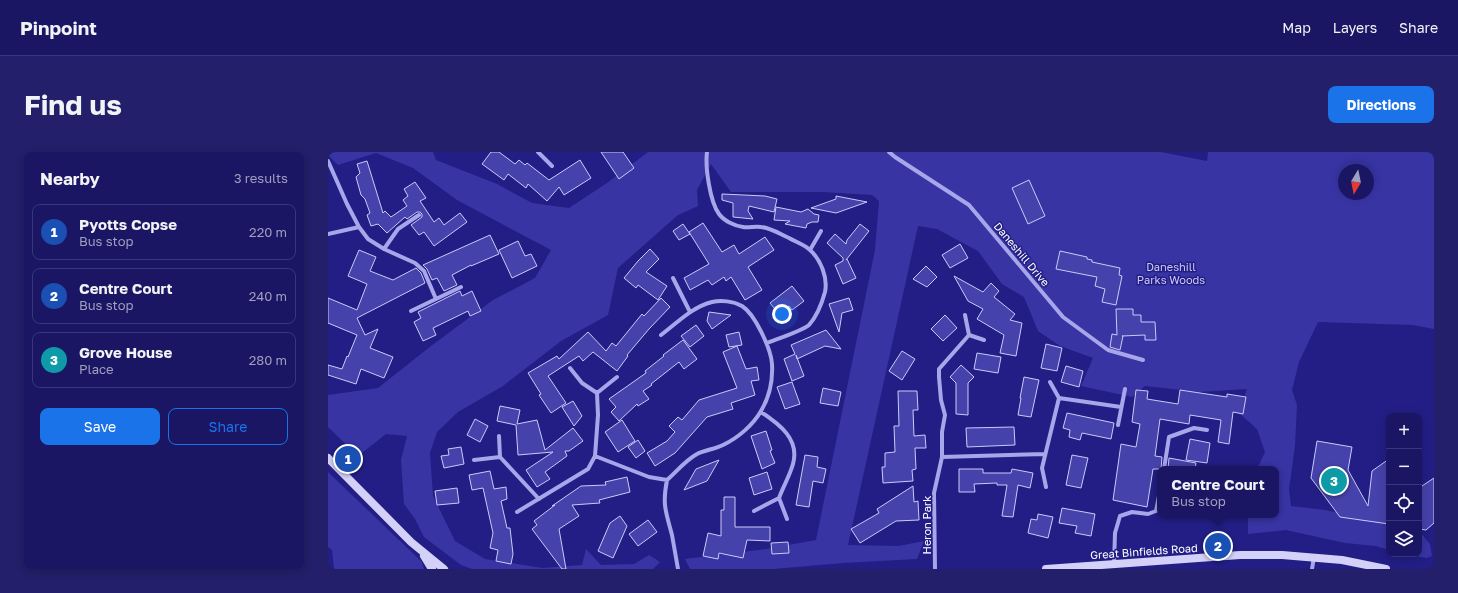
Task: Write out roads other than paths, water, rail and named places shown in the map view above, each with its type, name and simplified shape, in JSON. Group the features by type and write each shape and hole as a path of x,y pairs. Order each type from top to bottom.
{"street":[{"path":"540,152 552,166"},
{"path":"707,152 706,161 709,183 715,207 719,215 727,221 742,227 761,227 776,231 810,250 817,258 822,268 825,280 825,291 818,312 808,326 767,343"},
{"name":"Daneshill Drive","path":"889,152 969,205 1063,317 1108,350 1144,360"},
{"path":"328,161 347,204 359,227 368,239 384,249 416,263 424,271 436,299"},
{"path":"384,249 398,229 419,215"},
{"path":"328,234 359,227"},
{"path":"810,250 821,231"},
{"path":"673,278 690,312"},
{"path":"411,311 461,286"},
{"path":"661,336 690,312 712,302 727,301 742,306 756,322 767,343 772,363 772,385 761,412 752,423 736,438 723,446 698,454 685,463 667,480 664,496 665,508 678,569"},
{"path":"965,315 969,335 984,340"},
{"name":"Heron Park","path":"935,569 934,494 942,457 942,432 945,415 941,400 938,377 940,369 969,335"},
{"path":"570,368 582,383 597,393"},
{"path":"597,393 618,377"},
{"path":"1046,488 1042,468 1059,398 1050,382"},
{"path":"1118,425 1124,389"},
{"path":"517,512 588,469 595,456 598,415 597,393"},
{"path":"1059,398 1121,407"},
{"path":"754,511 779,498 794,463 794,449 790,437 777,423 761,412"},
{"path":"1164,466 1169,438 1194,428 1207,430"},
{"path":"499,436 500,457 539,499"},
{"path":"942,457 1045,454"},
{"path":"595,456 649,477 667,480"},
{"path":"474,460 500,457"},
{"path":"328,458 422,552 444,569"},
{"path":"779,498 786,519"},
{"path":"1114,564 1116,533 1120,516 1132,512 1148,514 1156,511 1157,506"},
{"path":"422,552 432,569"},
{"name":"Great Binfields Road","path":"1046,569 1080,568 1114,564 1240,555 1282,555 1314,557 1386,569"},
{"path":"1312,569 1314,557"}],"place":[{"name":"Pyotts Copse","path":"348,459"},
{"name":"Grove House","path":"1334,481"},
{"name":"Centre Court","path":"1218,546"}],"park label":[{"name":"Daneshill Parks Woods","path":"1171,272"}]}
